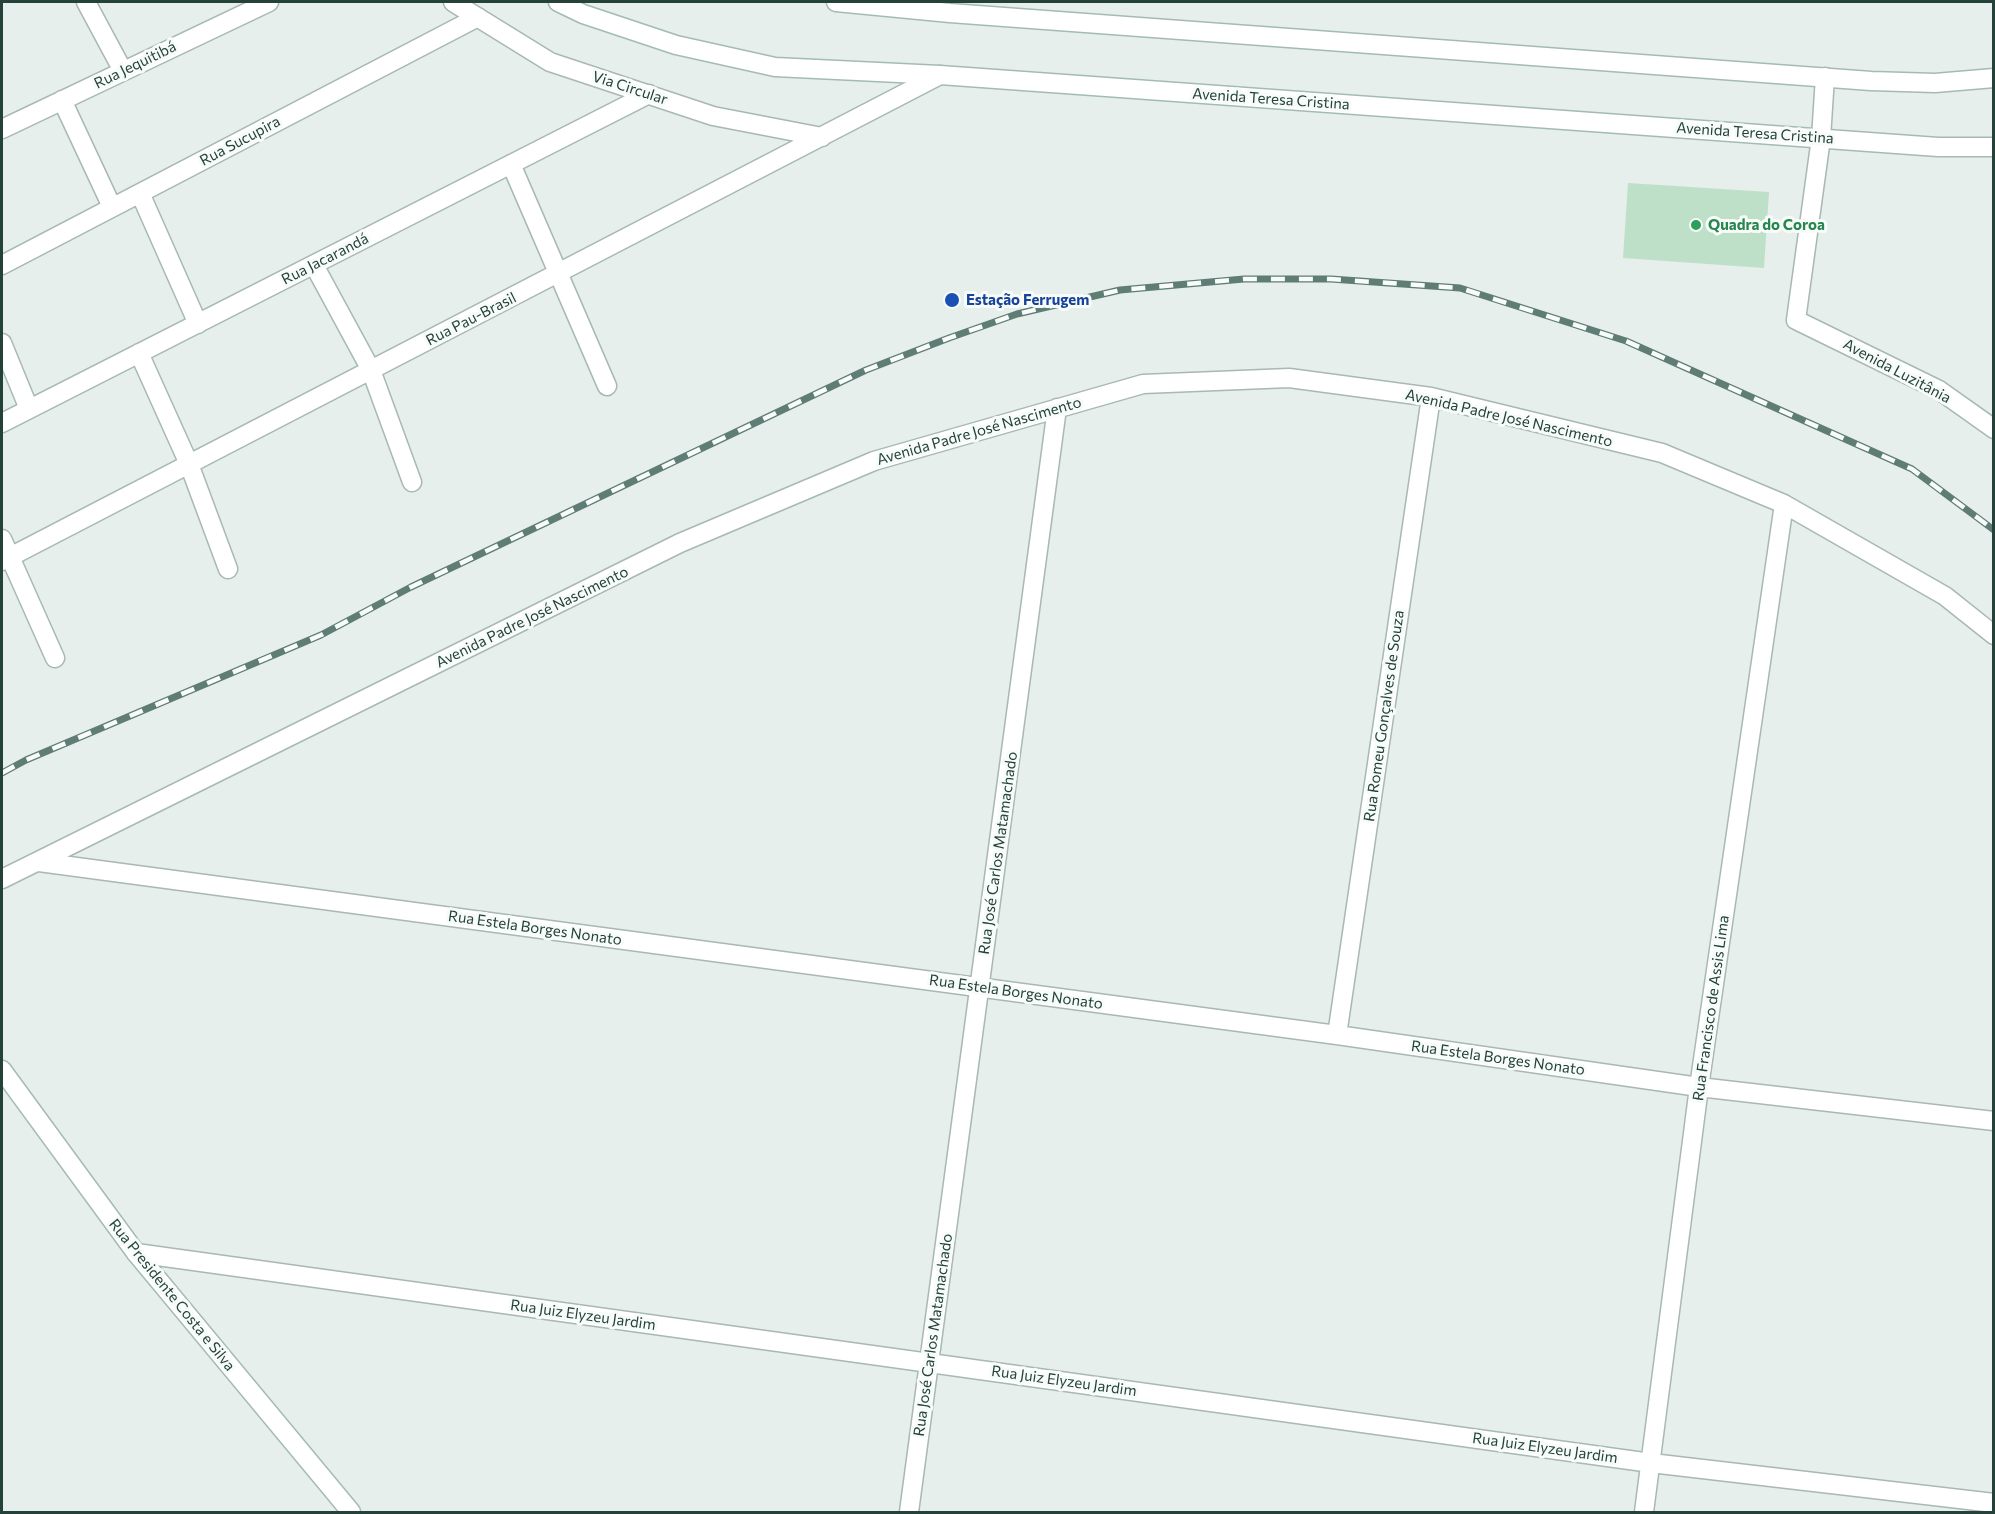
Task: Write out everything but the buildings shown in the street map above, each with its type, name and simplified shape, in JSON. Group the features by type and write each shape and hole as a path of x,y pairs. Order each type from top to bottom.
{"street":[{"path":"86,2 123,71"},
{"name":"Rua Jequitibá","path":"2,129 268,2"},
{"name":"Via Circular","path":"453,2 550,62 713,116 822,137"},
{"name":"Avenida Teresa Cristina","path":"558,2 583,14 676,45 775,68 940,75 1938,147 1994,147"},
{"path":"836,2 961,14 1825,77 1935,83 1994,78"},
{"name":"Rua Sucupira","path":"2,265 478,17"},
{"name":"Rua Pau-Brasil","path":"6,559 940,75"},
{"path":"1821,138 1825,77"},
{"name":"Rua Jacarandá","path":"2,423 649,94"},
{"path":"62,100 112,207"},
{"name":"Avenida Luzitânia","path":"1821,138 1796,320 1939,390 1994,429"},
{"path":"511,164 607,386"},
{"path":"140,193 198,324"},
{"path":"314,265 371,370 412,482"},
{"path":"2,343 29,409"},
{"path":"139,353 189,464 228,570"},
{"name":"Avenida Padre José Nascimento","path":"2,879 680,543 874,461 1143,384 1289,378 1431,397 1662,453 1784,504 1945,596 1994,635"},
{"name":"Rua Romeu Gonçalves de Souza","path":"1337,1035 1431,397"},
{"name":"Rua José Carlos Matamachado","path":"909,1512 1058,408"},
{"name":"Rua Francisco de Assis Lima","path":"1644,1512 1699,1088 1784,504"},
{"path":"2,539 6,559 55,658"},
{"name":"Rua Estela Borges Nonato","path":"39,861 1337,1035 1699,1088 1994,1121"},
{"name":"Rua Presidente Costa e Silva","path":"2,1071 136,1252 351,1512"},
{"name":"Rua Juiz Elyzeu Jardim","path":"136,1252 1651,1463 1994,1503"}],"green space":[{"name":"Quadra do Coroa","path":"1628,183 1769,192 1764,268 1623,258"}],"railway":[{"path":"2,773 26,760 321,635 411,587 866,370 1017,314 1120,290 1244,279 1331,279 1460,288 1626,341 1912,469 1994,530"}],"place":[{"name":"Quadra do Coroa","path":"1696,225"},
{"name":"Estação Ferrugem","path":"952,300"}]}
